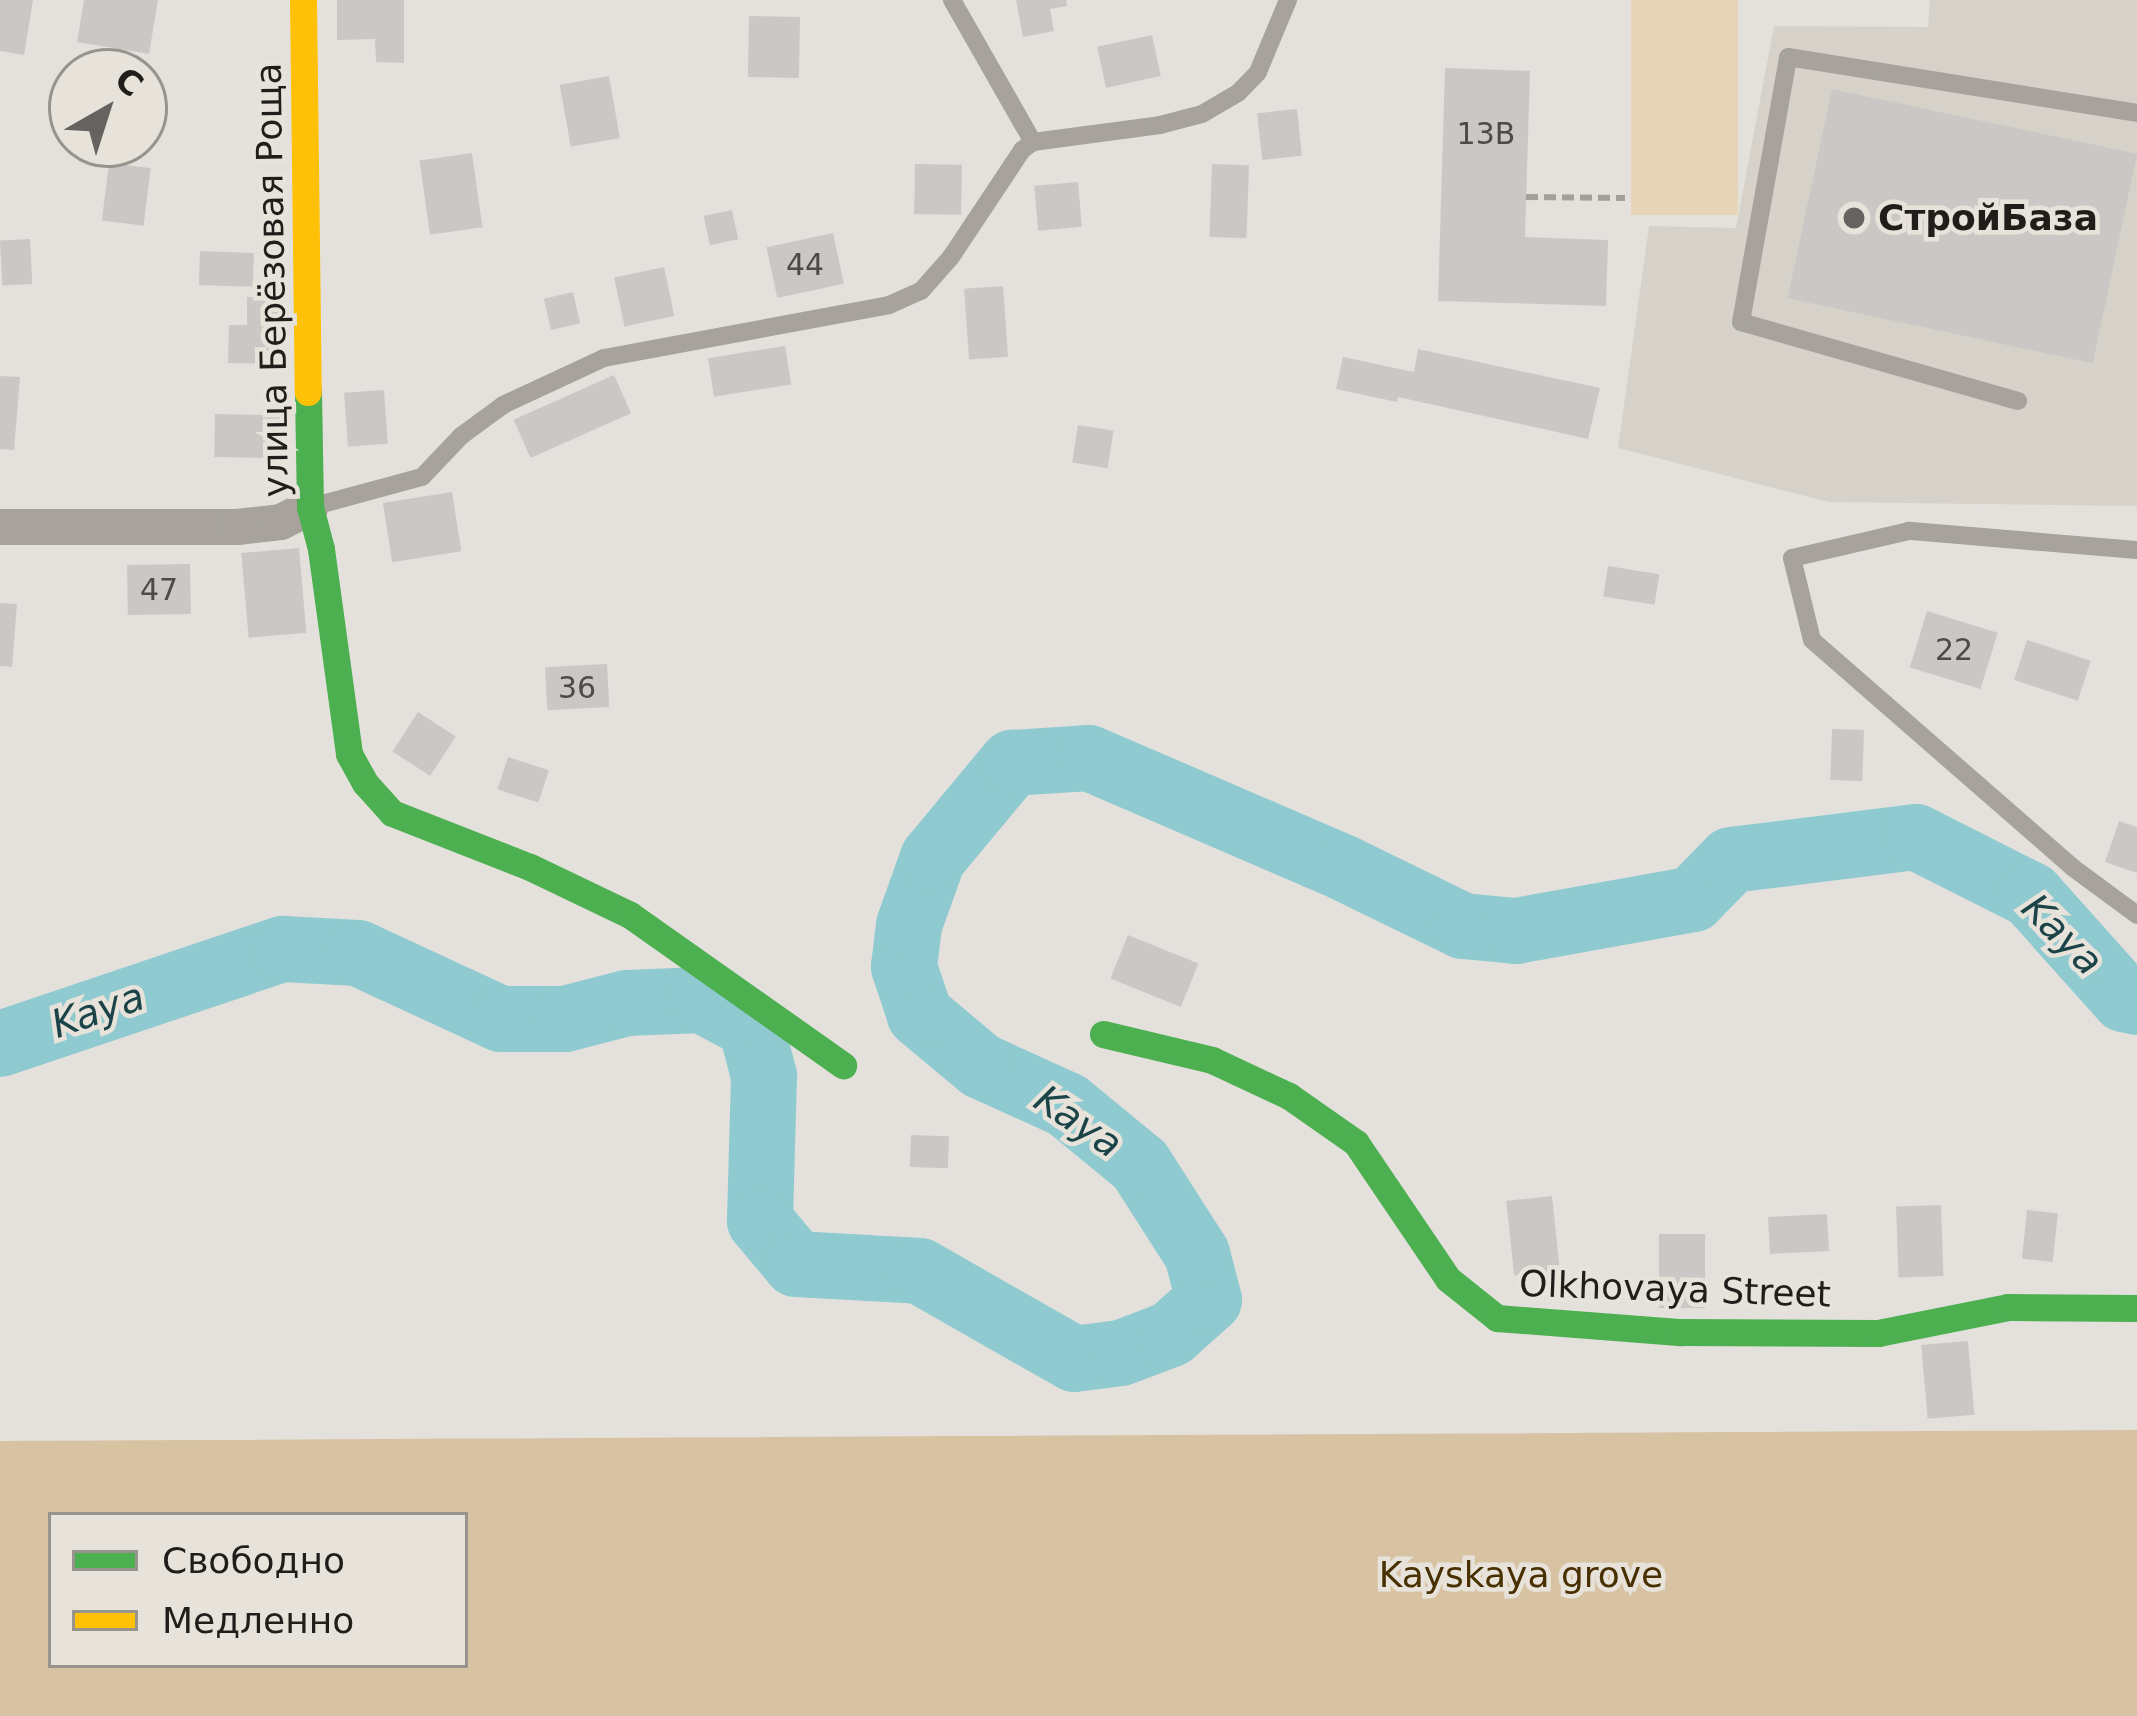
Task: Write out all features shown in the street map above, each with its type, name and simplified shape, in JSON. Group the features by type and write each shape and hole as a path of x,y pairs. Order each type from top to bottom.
{"street":[{"name":"улица Берёзовая Роща","path":"303,0 310,507 321,549 349,754 365,783 392,813 530,867 630,915 843,1065"},
{"path":"0,512 227,502 310,507"},
{"path":"0,527 237,527 281,522 310,507"},
{"name":"Olkhovaya Street","path":"1103,1034 1212,1060 1289,1096 1356,1143 1448,1279 1497,1318 1681,1333 1878,1333 2008,1307 2137,1308"}],"lane":[{"path":"952,0 1033,142"},
{"path":"310,507 422,477 461,436 503,405 604,358 890,305 921,291 951,257 1022,150 1033,142 1202,114 1238,93 1258,72 1288,0"},
{"path":"2018,400 1741,322 1788,57 2137,112"},
{"path":"2137,550 1909,531 1792,558 1812,640 2072,867 2137,915"}],"path":[{"path":"1526,197 1625,198"}],"shaded area":[{"path":"1631,0 1738,0 1738,215 1631,215"},
{"path":"1930,0 2137,0 2137,506 1829,502 1618,448 1649,226 1736,228 1774,26 1928,27"}],"green space":[{"name":"Kayskaya grove","path":"2137,1430 2137,1716 0,1716 0,1441"}],"building":[{"path":"0,0 33,0 24,55 0,51"},
{"path":"84,0 158,0 150,48 77,42"},
{"path":"337,0 404,0 404,63 376,62 375,39 337,40"},
{"path":"1016,0 1066,0 1067,6 1050,9 1054,31 1023,37"},
{"path":"749,16 800,17 799,78 748,77"},
{"path":"1152,35 1161,76 1106,88 1097,47"},
{"path":"1445,68 1530,71 1525,237 1608,240 1606,306 1438,301"},
{"path":"609,76 620,138 571,147 560,85"},
{"path":"1832,89 2137,154 2093,363 1788,298"},
{"path":"1297,109 1302,156 1262,160 1257,113"},
{"path":"472,153 482,227 430,235 420,160"},
{"path":"915,164 962,165 961,215 914,214"},
{"path":"1212,164 1249,165 1246,238 1209,237"},
{"path":"108,168 151,168 144,226 102,221"},
{"path":"1078,182 1082,227 1038,231 1034,186"},
{"path":"732,210 738,239 710,245 704,216"},
{"path":"833,233 844,284 777,298 766,247"},
{"path":"30,239 32,284 2,286 0,241"},
{"path":"200,251 254,253 253,287 199,285"},
{"path":"664,267 674,316 625,327 614,278"},
{"path":"1003,286 1008,357 969,360 964,289"},
{"path":"573,292 580,323 551,330 544,299"},
{"path":"247,297 284,298 283,364 228,363 229,325 247,325"},
{"path":"785,346 791,385 714,397 708,358"},
{"path":"1418,349 1600,388 1588,439 1398,397 1397,402 1336,389 1343,357 1414,372"},
{"path":"614,375 631,413 531,458 514,420"},
{"path":"0,376 20,377 14,450 0,449"},
{"path":"384,390 388,444 348,447 344,393"},
{"path":"215,414 283,415 282,458 214,457"},
{"path":"1078,425 1114,431 1108,468 1072,463"},
{"path":"452,492 461,551 392,562 383,503"},
{"path":"299,548 306,633 249,638 241,553"},
{"path":"190,564 191,614 128,615 127,565"},
{"path":"1608,566 1659,574 1655,605 1603,597"},
{"path":"0,603 17,604 12,667 0,666"},
{"path":"1927,611 1998,633 1981,689 1910,667"},
{"path":"2027,640 2091,661 2078,701 2014,680"},
{"path":"607,664 609,707 547,710 545,667"},
{"path":"418,712 456,737 430,776 392,751"},
{"path":"1832,729 1864,730 1862,781 1830,780"},
{"path":"508,757 549,770 538,803 497,789"},
{"path":"2119,821 2137,827 2137,873 2105,862"},
{"path":"1128,935 1198,963 1181,1007 1110,979"},
{"path":"911,1135 949,1136 948,1168 910,1167"},
{"path":"1552,1196 1560,1271 1514,1275 1506,1201"},
{"path":"1941,1205 1943,1276 1899,1278 1896,1207"},
{"path":"2027,1210 2058,1213 2053,1262 2022,1259"},
{"path":"1827,1214 1829,1251 1770,1254 1768,1217"},
{"path":"1659,1234 1705,1234 1705,1308 1659,1308"},
{"path":"1968,1341 1974,1415 1928,1419 1921,1345"}],"waterway":[{"name":"Kaya","path":"0,1044 283,949 358,953 501,1019 565,1019 627,1003 702,1000 751,1026 764,1076 760,1221 796,1264 920,1271 1074,1359 1121,1353 1171,1334 1209,1300 1197,1254 1140,1165 1067,1105 981,1066 920,1015 904,967 909,925 933,858 1012,763 1089,758 1344,868 1463,926 1516,931 1693,899 1731,860 1916,837 2031,895 2124,999 2137,1002"}],"traffic: fast":[{"path":"308,392 310,507 321,549 349,754 365,783 392,813 530,867 630,915 843,1065"},
{"path":"1103,1034 1212,1060 1289,1096 1356,1143 1448,1279 1497,1318 1681,1332 1878,1333 2008,1307 2137,1308"}],"traffic: slow":[{"path":"303,0 308,392"}],"place":[{"name":"СтройБаза","path":"1854,218"}]}
